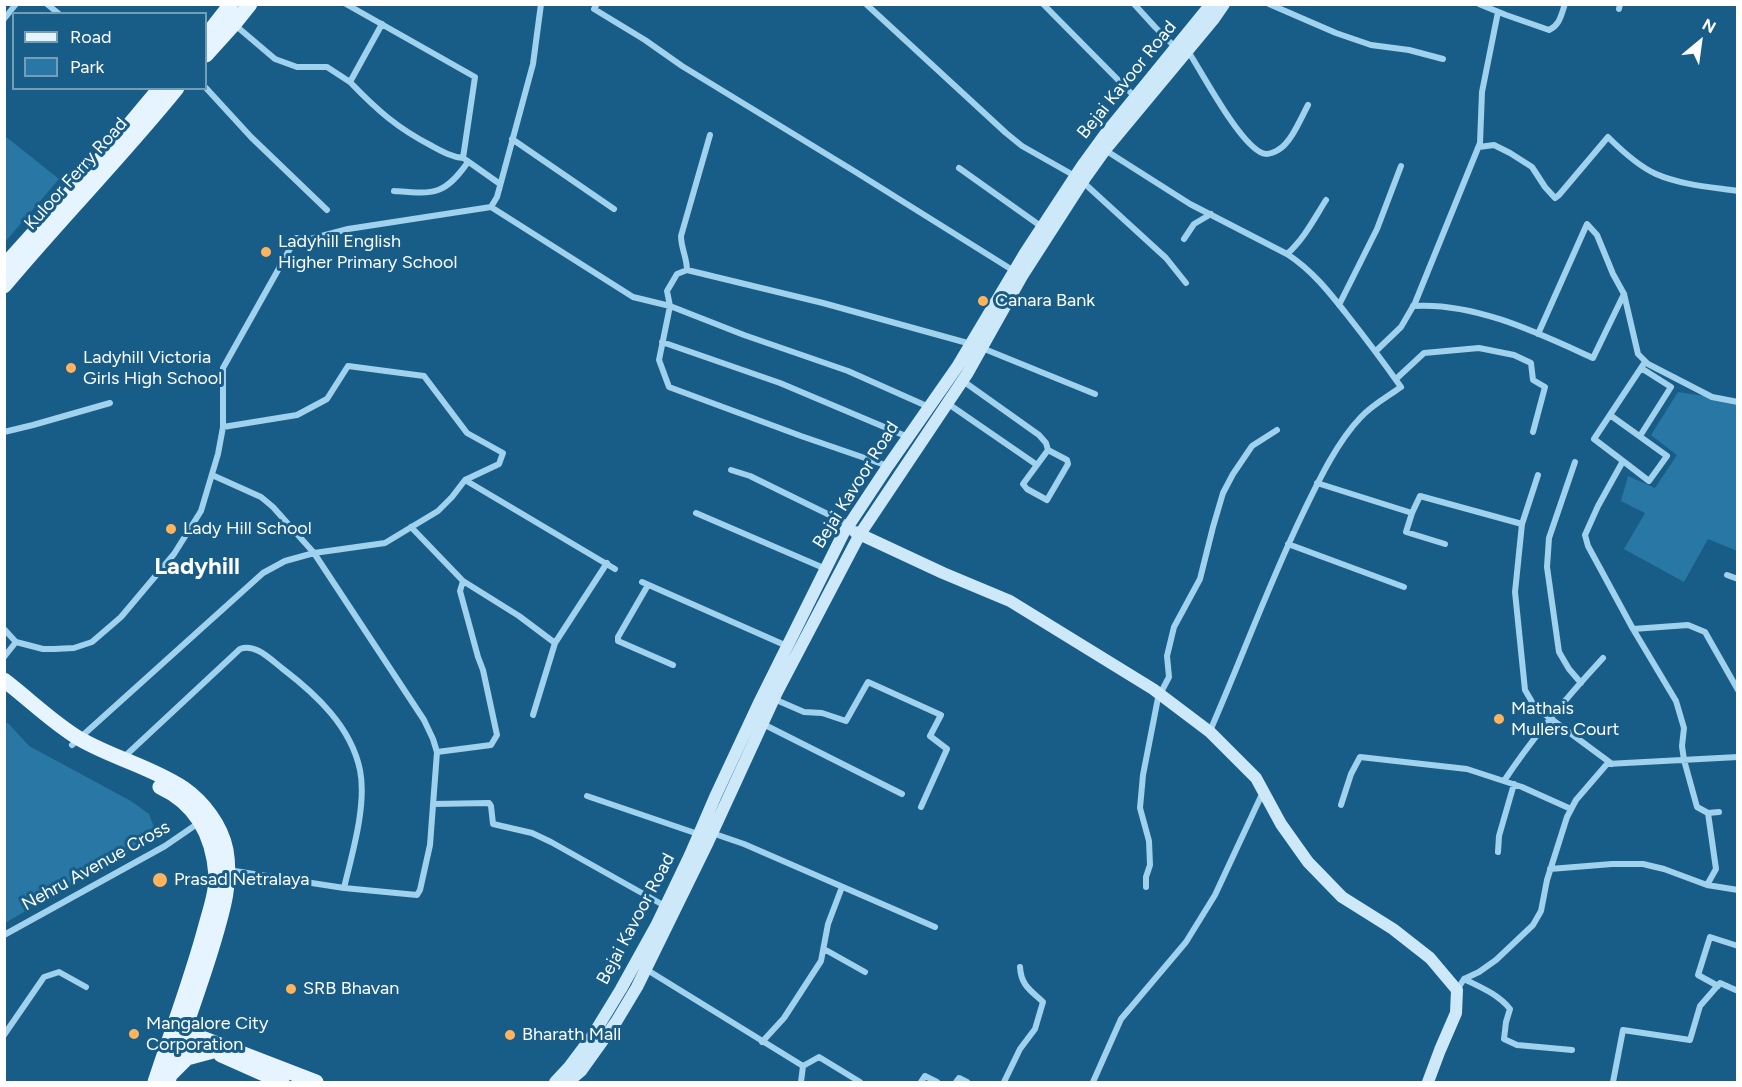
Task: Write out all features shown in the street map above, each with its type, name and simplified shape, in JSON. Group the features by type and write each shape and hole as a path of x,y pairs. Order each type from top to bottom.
{"main road":[{"path":"207,35 229,15 250,4"},
{"name":"Bejai Kavoor Road","path":"1182,50 1211,4"},
{"name":"Bejai Kavoor Road","path":"568,1083 581,1071 616,1022 637,987 641,966 666,906 740,741 848,526 957,367 980,347 1014,271 1042,227 1080,177 1106,150 1140,101 1182,50 1213,20 1224,4"},
{"path":"207,54 229,15"},
{"name":"Kuloor Ferry Road","path":"4,266 119,138 157,90"},
{"name":"Kuloor Ferry Road","path":"4,286 56,224 149,123 175,90"},
{"name":"Bejai Kavoor Road","path":"555,1083 569,1067 641,966 712,833 774,699 860,534 962,380 1106,134 1140,101"},
{"path":"848,526 860,534 943,573 1010,601 1161,695 1210,732 1256,778 1281,824 1308,862 1342,897 1393,929 1460,985 1456,1013 1428,1083"},
{"path":"4,680 75,741 173,793 199,818 211,844 216,878 210,910 177,1033 169,1078"},
{"path":"4,693 58,736 123,758 183,788 203,805 218,826 226,849 227,894 197,996 177,1033 155,1083"},
{"path":"197,996 198,1023 212,1046 282,1083"},
{"path":"177,1033 316,1083"},
{"path":"169,1078 187,1058 212,1046"}],"street":[{"path":"4,19 16,4"},
{"path":"346,4 475,76 466,160 458,176 446,187 427,193 394,191"},
{"path":"491,207 497,197 533,64 541,4"},
{"path":"597,4 594,9 682,66 1014,271"},
{"path":"866,4 1022,146 1080,177 1166,258 1186,283"},
{"path":"1043,4 1140,101"},
{"path":"1134,4 1155,27 1182,50 1238,130 1260,152 1266,154 1280,149 1287,142 1308,105"},
{"path":"1269,4 1336,33 1371,45 1408,50 1443,59"},
{"path":"1479,4 1550,30 1559,22 1565,4"},
{"path":"1376,351 1401,327 1413,306 1479,147 1482,93 1498,12"},
{"path":"229,15 275,58 297,67 327,67 350,82 380,112 410,135 453,157 466,160 500,184"},
{"path":"350,82 382,24"},
{"path":"207,89 251,137 327,210"},
{"path":"687,270 681,236 710,135"},
{"path":"1479,147 1494,146 1532,167 1554,198 1608,137 1626,154 1655,174 1687,183 1737,191"},
{"path":"512,139 614,209"},
{"path":"1106,150 1190,204 1302,263 1340,305 1401,387 1369,409 1359,419 1317,483 1288,544 1210,732"},
{"path":"1340,305 1377,229 1401,166"},
{"path":"959,168 1042,227"},
{"path":"1287,254 1303,236 1326,200"},
{"path":"4,630 16,642 43,649 84,646 121,617 174,554 201,511 213,476 223,427 223,368 296,238 310,238 348,229 491,207 633,297 670,306 744,335 848,371 929,407"},
{"path":"1184,238 1194,224 1211,214"},
{"path":"1538,334 1587,224 1597,235 1624,294 1638,354 1643,365 1671,387 1640,436"},
{"path":"888,466 669,387 659,360 670,306 667,291 677,274 687,270 823,303 980,347 1095,394"},
{"path":"1413,306 1429,305 1498,318 1593,358 1624,294"},
{"path":"662,342 780,383 908,437"},
{"path":"1396,380 1424,352 1479,348 1514,355 1531,363 1533,380 1545,387 1533,432"},
{"path":"1643,365 1712,397 1737,402"},
{"path":"1610,415 1667,456 1649,481 1594,439 1643,365"},
{"path":"75,741 262,573 285,561 314,553 385,543 438,511 465,480 499,464 503,453 467,433 424,376 348,366 327,399 297,415 223,427"},
{"path":"962,380 1039,435 1046,443 1048,450 1069,462 1046,501 1023,484 1048,450"},
{"path":"4,432 33,426 110,403"},
{"path":"947,403 1036,465"},
{"path":"1146,887 1150,865 1149,841 1140,808 1143,775 1158,698 1169,677 1167,656 1174,627 1200,579 1223,493 1252,446 1277,430"},
{"path":"1623,461 1585,535 1588,546 1676,701 1684,728 1682,746 1684,760 1697,807 1708,813 1719,812"},
{"path":"1575,462 1549,538 1547,567 1559,652 1581,683"},
{"path":"731,470 750,476 848,526"},
{"path":"1538,475 1522,524 1515,592 1525,690 1535,707 1613,764"},
{"path":"213,476 261,497 273,507 314,553 424,720 434,739 437,752 430,845 417,895 344,888 228,870"},
{"path":"465,480 615,569"},
{"path":"1317,483 1412,513"},
{"path":"1445,544 1406,532 1420,495 1522,524"},
{"path":"696,513 826,569"},
{"path":"411,527 463,581 519,616 555,643"},
{"path":"1288,544 1404,587"},
{"path":"533,715 555,643 607,563"},
{"path":"1727,575 1737,579"},
{"path":"437,752 491,745 497,735 483,670 460,591 463,581"},
{"path":"673,665 618,641 645,584 787,646"},
{"path":"1634,629 1688,625 1705,632 1737,690"},
{"path":"4,657 16,642"},
{"path":"123,758 240,649 247,646 258,650 298,680 323,703 353,746 361,771 361,796 358,831 344,888"},
{"path":"1504,781 1523,751 1604,658"},
{"path":"774,699 804,712 822,713 846,721 868,682 941,715 930,736 947,749 921,807"},
{"path":"763,723 902,794"},
{"path":"1341,805 1351,774 1360,757 1467,769 1514,784 1571,809"},
{"path":"1460,985 1497,960 1533,925 1541,911 1550,869 1567,817 1576,800 1607,764 1737,757"},
{"path":"1498,852 1499,836 1514,784"},
{"path":"1093,1083 1121,1019 1186,942 1215,895 1263,791"},
{"path":"587,796 699,834"},
{"path":"433,804 489,804 493,824 532,833 551,842 666,906"},
{"path":"1707,885 1716,869 1708,813"},
{"name":"Nehru Avenue Cross","path":"4,934 165,846 201,822"},
{"path":"712,833 744,844 935,927"},
{"path":"1550,869 1643,864 1707,885 1737,890"},
{"path":"762,1042 784,1018 821,962 828,924 842,887"},
{"path":"1718,986 1698,975 1710,937 1737,946"},
{"path":"824,949 865,972"},
{"path":"641,966 803,1066"},
{"path":"1004,1083 1020,1049 1035,1029 1043,1002 1030,990 1021,977 1020,967"},
{"path":"4,1035 44,977 59,972 86,987"},
{"path":"1613,1083 1623,1030 1690,1040 1700,1006 1720,983 1737,991"},
{"path":"1460,985 1490,992 1510,1009 1504,1039 1517,1045 1572,1050"},
{"path":"803,1066 819,1057 860,1083"},
{"path":"801,1083 803,1066"},
{"path":"921,1083 925,1076 937,1083"},
{"path":"956,1083 959,1078 967,1083"}],"green space":[{"path":"5,136 59,179 5,242"},
{"path":"1678,392 1737,401 1737,551 1708,539 1684,582 1624,549 1645,513 1621,501 1628,476 1655,488 1677,455 1651,435"},
{"path":"5,723 8,723 29,746 131,801 149,814 155,830 151,838 5,923"}],"place":[{"name":"Ladyhill English Higher Primary School","path":"266,252"},
{"name":"Canara Bank","path":"983,301"},
{"name":"Ladyhill Victoria Girls High School","path":"71,368"},
{"name":"Lady Hill School","path":"171,529"},
{"name":"Mathais Mullers Court","path":"1499,719"},
{"name":"Prasad Netralaya","path":"160,880"},
{"name":"SRB Bhavan","path":"291,989"},
{"name":"Mangalore City Corporation","path":"134,1034"},
{"name":"Bharath Mall","path":"510,1035"}],"district":[{"name":"Ladyhill","path":"197,567"}]}
